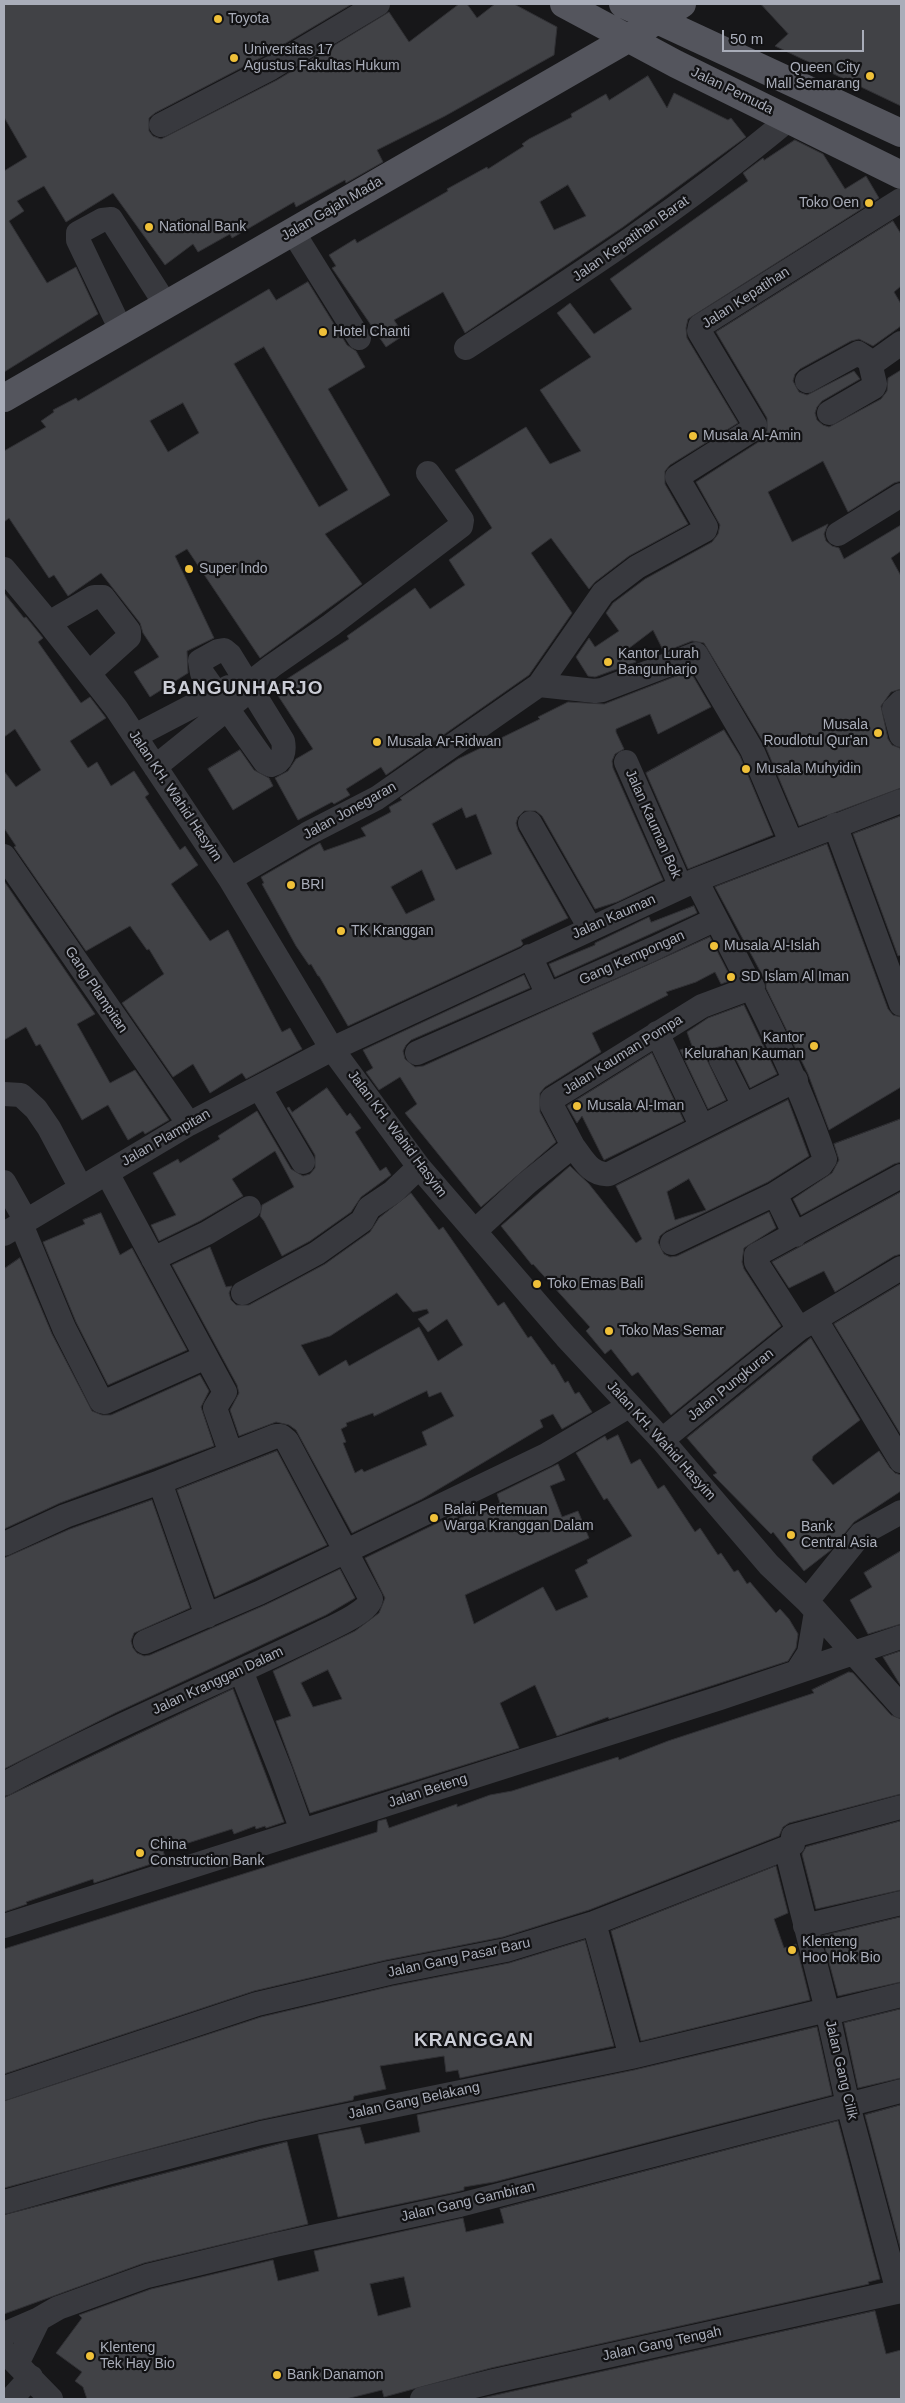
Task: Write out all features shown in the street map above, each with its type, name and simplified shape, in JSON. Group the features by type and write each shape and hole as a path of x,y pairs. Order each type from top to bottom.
{"main road":[{"name":"Jalan Pemuda","path":"564,4 901,175"},
{"path":"623,4 901,133"},
{"name":"Jalan Gajah Mada","path":"4,398 660,20 682,4"},
{"path":"594,58 602,53 607,44 608,36 600,22"}],"street":[{"path":"161,125 271,68 378,4"},
{"name":"Jalan Kepatihan Barat","path":"466,348 640,235 710,183 789,119"},
{"name":"Jalan Kepatihan","path":"671,546 703,531 706,527 677,479 678,476 755,427 699,332 700,326 901,200"},
{"path":"121,330 78,240 78,233 102,220 111,219 166,305"},
{"path":"293,232 359,338"},
{"path":"829,414 874,388 875,384 871,367 873,363 901,343"},
{"path":"807,381 858,353 873,363"},
{"path":"155,767 221,702 332,625 461,526 462,520 428,473"},
{"path":"838,534 901,495"},
{"name":"Jalan Jonegaran","path":"230,879 307,834 377,798 539,685 603,593 637,566 671,546"},
{"name":"Jalan KH. Wahid Hasyim","path":"4,569 49,622 116,708 230,879 332,1049 418,1167 629,1406 662,1440 769,1565 811,1606 901,1706"},
{"path":"49,622 94,597 103,597 129,631 129,636 88,673"},
{"path":"224,650 230,655 249,683 283,740 285,750 275,764 271,765 265,762 221,702 199,666 200,662 218,651 224,650"},
{"path":"539,685 602,690 696,654 734,716 752,750 790,842"},
{"path":"135,736 221,702"},
{"path":"901,702 894,709 901,735"},
{"name":"Jalan Kauman Bok","path":"626,762 689,884"},
{"name":"Jalan Kauman","path":"332,1049 590,928 689,884 790,842 901,801"},
{"path":"530,823 590,928"},
{"path":"834,825 901,1004"},
{"name":"Gang Plampitan","path":"4,856 189,1124"},
{"path":"672,1243 774,1194 822,1166 825,1159 796,1080 753,987 716,919 689,884"},
{"name":"Gang Kempongan","path":"417,1053 716,919"},
{"path":"530,956 548,995"},
{"name":"Jalan Kauman Pompa","path":"573,1146 552,1106 552,1099 702,1006 753,987"},
{"path":"657,1033 702,1127"},
{"name":"Jalan Plampitan","path":"17,1226 189,1124 332,1049"},
{"path":"721,1060 744,1106"},
{"path":"474,1231 527,1182 573,1146 594,1171 601,1175 609,1174 796,1080"},
{"path":"259,1087 302,1162"},
{"path":"4,1094 20,1095 36,1109 82,1188"},
{"path":"243,1293 317,1253 362,1221 368,1208 393,1192 418,1167"},
{"path":"107,1173 225,1392 215,1408 231,1454"},
{"path":"901,1176 758,1254 755,1258 807,1325 901,1461"},
{"path":"4,1182 17,1226 64,1328 101,1401 105,1402 206,1357"},
{"path":"774,1194 795,1235"},
{"path":"153,1259 207,1233 249,1208"},
{"name":"Jalan Pungkuran","path":"662,1440 807,1325 901,1268"},
{"path":"145,1642 207,1616 546,1455 629,1406"},
{"name":"Jalan Kranggan Dalam","path":"4,1544 65,1516 160,1482 276,1436 284,1438 371,1599 368,1607 322,1633 5,1779"},
{"path":"160,1482 207,1616"},
{"path":"798,1670 809,1653 811,1606 861,1534 901,1512"},
{"name":"Jalan Beteng","path":"4,1926 720,1698 798,1670 901,1637"},
{"path":"241,1671 302,1831"},
{"name":"Jalan Gang Pasar Baru","path":"4,2088 257,2004 389,1973 506,1950 594,1923 786,1848 793,1844 793,1836 901,1807"},
{"name":"Jalan Gang Cilik","path":"786,1848 828,2011 848,2105 900,2292"},
{"path":"805,1926 901,1903"},
{"path":"594,1923 631,2056"},
{"name":"Jalan Gang Belakang","path":"4,2202 261,2133 631,2056 901,1995"},
{"name":"Jalan Gang Gambiran","path":"4,2334 58,2308 147,2276 275,2245 460,2205 901,2092"},
{"name":"Jalan Gang Tengah","path":"422,2399 494,2381 900,2292"},
{"path":"11,2399 17,2364 38,2319"},
{"path":"17,2364 51,2399"}],"building":[{"path":"4,4 352,4 264,56 155,113 149,118 149,131 153,136 161,139 277,80 389,12 409,42 459,4 467,4 477,18 495,4 514,4 557,27 554,55 445,116 377,150 383,162 346,183 345,180 296,207 294,202 232,238 230,234 198,252 193,244 165,265 113,193 66,222 44,186 17,201 24,211 9,221 47,283 76,267 98,314 4,372 4,171 27,157 4,117"},
{"name":"Queen City Mall Semarang","path":"761,4 901,4 901,106 775,46 788,34"},
{"path":"648,76 667,108 674,93 728,120 731,118 746,137 623,227 465,333 443,292 394,320 404,335 386,347 332,268 336,266 329,255 355,239 357,243 448,191 447,189 487,167 488,169 524,146 522,144 529,139 572,117 571,114 606,94 609,100","holes":["568,185 586,216 554,230 540,202"]},
{"path":"795,140 823,154 845,189 866,176 879,198 688,319 686,328 687,338 738,423 670,465 665,471 665,484 688,524 629,556 595,582 589,589 551,538 531,553 572,613 529,675 386,775 381,767 346,789 350,795 298,820 275,778 288,771 296,759 313,749 273,688 349,639 347,636 415,588 430,609 465,585 449,560 492,528 455,470 526,427 550,464 581,451 540,390 591,357 557,313 570,303 594,334 632,309 610,279 748,181 743,173 763,158 764,160"},
{"path":"893,221 901,234 901,286 894,292 901,304 901,326 873,346 859,339 851,341 800,369 795,374 793,381 799,392 807,395 854,371 860,379 822,401 817,407 815,413 817,420 829,427 881,399 887,391 888,378 901,370 901,481 894,483 848,512 823,461 768,492 792,542 828,524 824,534 826,541 832,546 839,548 844,559 901,525 901,551 891,558 901,576 901,689 891,692 881,706 888,739 892,745 900,748 901,788 799,826 764,743 704,643 692,641 664,652 653,630 628,649 636,662 595,677 588,676 576,657 589,638 595,647 619,631 606,613 613,603 645,579 712,542 718,534 720,525 696,482 760,441 767,431 767,418 716,332"},
{"path":"308,282 347,345 356,351 365,367 328,389 390,495 325,534 362,584 260,658 187,549 175,556 214,638 187,651 188,673 150,697 134,672 159,657 143,633 140,623 101,573 68,596 54,575 49,578 9,518 4,522 4,451 46,427 41,421 54,412 53,410 76,398 78,401 269,289 276,300","holes":["264,347 348,490 319,507 234,364","183,403 199,433 168,452 150,421"]},
{"path":"4,593 43,638 38,642 81,703 90,697 106,718 70,741 88,768 97,762 111,786 134,771 149,794 145,797 180,850 185,846 198,865 171,884 210,941 228,930 282,1032 290,1028 302,1049 246,1079 242,1073 210,1093 193,1064 173,1077 122,1003 164,974 149,949 147,950 130,926 86,951 14,847 16,846 4,828 4,771 16,787 41,770 15,729 4,737"},
{"path":"690,671 711,707 658,734 650,714 616,729 624,749 615,754 612,761 613,768 663,880 617,902 595,909 542,816 536,811 524,811 518,817 516,823 518,830 568,918 521,940 523,944 521,946 348,1026 319,976 296,946 262,884 264,883 261,877 320,843 324,851 366,836 361,828 391,812 389,807 402,800 400,798 458,759 540,719 538,717 568,702 604,704","holes":["462,808 466,818 476,814 492,854 456,870 432,824","422,870 435,900 406,914 391,887"]},
{"path":"724,730 740,756 773,835 688,869 646,773"},
{"path":"240,750 254,770 269,778 273,786 233,810 208,769"},
{"path":"901,816 901,955 898,956 853,834"},
{"path":"827,844 888,1009 893,1015 901,1017 901,1087 829,1130 808,1074 766,988 766,982 715,887"},
{"path":"4,881 95,1014 77,1024 110,1083 135,1070 169,1120 145,1134 143,1131 128,1140 108,1105 82,1120 40,1044 36,1046 26,1027 4,1040"},
{"path":"694,906 697,913 555,977 549,964 595,945 595,943 649,917 651,922"},
{"path":"710,937 732,980 721,984 715,972 696,982 666,992 668,995 592,1033 601,1052 545,1087 540,1093 540,1112 556,1142 481,1207 405,1113 417,1104 400,1077 379,1090 366,1072 373,1068 363,1050 524,975 530,988 411,1040 403,1051 405,1059 415,1067 423,1066"},
{"path":"744,1005 777,1074 750,1088 733,1053 722,1046 715,1048 709,1053 707,1060 726,1100 708,1109 680,1050 692,1046 687,1032 708,1018"},
{"path":"652,1053 684,1121 604,1160 582,1116 577,1123 567,1106"},
{"path":"327,1088 347,1116 350,1113 361,1128 355,1132 380,1171 386,1167 391,1175 361,1197 351,1212 310,1241 282,1256 260,1216 262,1205 294,1187 275,1151 232,1179 243,1196 200,1221 159,1241 151,1225 176,1215 153,1173 178,1159 180,1163 220,1139 218,1136 257,1111 291,1169 303,1176 310,1174 315,1168 315,1155 287,1108 289,1107 292,1112"},
{"path":"788,1100 809,1156 768,1182 666,1231 660,1236 658,1242 664,1254 670,1257 677,1256 769,1212 776,1228 744,1248 742,1262 744,1269 781,1326 671,1415 638,1372 632,1376 611,1349 605,1354 586,1331 590,1327 532,1265 501,1226 570,1166 589,1184 636,1243 642,1239 616,1186","holes":["689,1179 706,1210 675,1220 667,1192"]},
{"path":"901,1119 901,1162 894,1164 801,1215 793,1199 832,1173 839,1160 834,1144"},
{"path":"901,1192 901,1254 894,1256 835,1292 824,1271 789,1288 772,1262"},
{"path":"411,1193 439,1230 443,1227 498,1306 504,1302 528,1338 531,1336 552,1365 554,1364 565,1383 568,1381 575,1394 579,1392 592,1412 562,1429 553,1414 540,1420 543,1427 422,1499 352,1533 296,1430 289,1425 276,1422 239,1436 230,1410 239,1393 237,1385 172,1265 210,1247 226,1287 232,1286 229,1293 231,1300 236,1305 249,1305 325,1264 370,1232 379,1218","holes":["397,1293 413,1312 427,1309 429,1313 418,1319 428,1332 447,1319 463,1345 438,1361 419,1327 349,1366 346,1360 319,1376 301,1345 330,1336","427,1391 429,1397 441,1392 454,1416 422,1432 427,1445 364,1472 362,1469 355,1473 343,1443 346,1442 341,1429 347,1426 346,1423 373,1413 374,1416"]},
{"path":"101,1213 120,1255 132,1248 187,1350 108,1385 76,1322 43,1242 85,1224 83,1220"},
{"path":"20,1258 52,1334 92,1411 102,1415 111,1415 200,1375 209,1391 201,1407 214,1446 60,1503 4,1529 4,1269"},
{"path":"901,1284 901,1435 834,1324"},
{"path":"811,1338 860,1420 813,1456 812,1460 833,1485 879,1451 890,1468 895,1473 901,1475 901,1491 854,1522 831,1550 804,1571 773,1532 771,1534 713,1475 717,1473 687,1438"},
{"path":"618,1435 631,1464 640,1459 658,1489 664,1485 695,1532 700,1528 718,1555 721,1553 734,1572 738,1570 747,1584 750,1582 776,1613 780,1609 789,1619 798,1634 796,1648 788,1661 609,1719 608,1717 557,1736 535,1685 500,1703 519,1748 310,1813 276,1721 291,1716 273,1671 355,1631 379,1613 385,1598 365,1558 456,1514 458,1519 500,1503 497,1494 558,1464 565,1480 550,1486 562,1517 578,1511 589,1538 465,1595 474,1624 543,1587 556,1611 588,1597 575,1570 588,1563 587,1560 632,1536 607,1498 604,1500 576,1453 605,1436 607,1440","holes":["328,1670 342,1699 313,1707 301,1683"]},
{"path":"277,1451 327,1545 215,1597 177,1490"},
{"path":"152,1500 190,1608 134,1633 131,1641 137,1653 144,1656 150,1655 265,1605 340,1569 355,1598 326,1615 115,1713 4,1769 4,1558 70,1529"},
{"path":"901,1551 901,1624 868,1634 850,1600 872,1587 864,1573"},
{"path":"901,1651 901,1686 883,1657"},
{"path":"849,1672 853,1673 891,1715 901,1719 901,1794 789,1823 783,1827 779,1836 589,1910 503,1937 386,1960 254,1991 4,2074 4,1949 377,1832 378,1821 386,1819 389,1828 457,1804 457,1807 490,1795 512,1791 618,1757 619,1760 668,1741 814,1693 812,1690"},
{"path":"233,1689 284,1822 266,1828 265,1826 256,1829 255,1826 234,1834 232,1829 163,1851 166,1859 94,1883 93,1879 26,1902 27,1904 4,1912 4,1798"},
{"path":"901,1821 901,1890 816,1909 802,1854 806,1847"},
{"path":"776,1866 788,1913 774,1919 784,1948 796,1944 810,2000 641,2041 611,1931"},
{"path":"901,1917 901,1982 838,1996 822,1936"},
{"path":"585,1940 614,2046 460,2078 458,2070 446,2072 444,2056 380,2066 386,2089 354,2096 353,2100 258,2120 4,2188 4,2101 261,2017 392,1986 509,1963"},
{"path":"901,2009 901,2078 858,2088 844,2023"},
{"path":"817,2027 832,2095 494,2182 464,2187 464,2190 456,2192 338,2217 318,2135 360,2127 365,2144 420,2132 417,2115 634,2070"},
{"path":"901,2105 901,2251 865,2115"},
{"path":"838,2121 880,2279 868,2282 869,2284 491,2368 384,2397 382,2390 346,2399 87,2399 83,2387 75,2381 82,2372 56,2353 82,2318 79,2315 151,2289 273,2260 278,2281 319,2271 314,2251 463,2218 466,2232 504,2223 500,2209","holes":["404,2277 411,2307 378,2316 370,2284"]},
{"path":"287,2142 308,2224 144,2263 4,2314 4,2215"},
{"path":"875,2311 886,2354 901,2350 901,2399 478,2399"}],"place":[{"name":"Toyota","path":"218,19"},
{"name":"Universitas 17 Agustus Fakultas Hukum","path":"234,58"},
{"name":"Queen City Mall Semarang","path":"870,76"},
{"name":"Toko Oen","path":"869,203"},
{"name":"National Bank","path":"149,227"},
{"name":"Hotel Chanti","path":"323,332"},
{"name":"Musala Al-Amin","path":"693,436"},
{"name":"Super Indo","path":"189,569"},
{"name":"Kantor Lurah Bangunharjo","path":"608,662"},
{"name":"Musala Roudlotul Qur'an","path":"878,733"},
{"name":"Musala Ar-Ridwan","path":"377,742"},
{"name":"Musala Muhyidin","path":"746,769"},
{"name":"BRI","path":"291,885"},
{"name":"TK Kranggan","path":"341,931"},
{"name":"Musala Al-Islah","path":"714,946"},
{"name":"SD Islam Al Iman","path":"731,977"},
{"name":"Kantor Kelurahan Kauman","path":"814,1046"},
{"name":"Musala Al-Iman","path":"577,1106"},
{"name":"Toko Emas Bali","path":"537,1284"},
{"name":"Toko Mas Semar","path":"609,1331"},
{"name":"Balai Pertemuan Warga Kranggan Dalam","path":"434,1518"},
{"name":"Bank Central Asia","path":"791,1535"},
{"name":"China Construction Bank","path":"140,1853"},
{"name":"Klenteng Hoo Hok Bio","path":"792,1950"},
{"name":"Klenteng Tek Hay Bio","path":"90,2356"},
{"name":"Bank Danamon","path":"277,2375"}],"district":[{"name":"BANGUNHARJO","path":"243,689"},
{"name":"KRANGGAN","path":"474,2041"}]}
